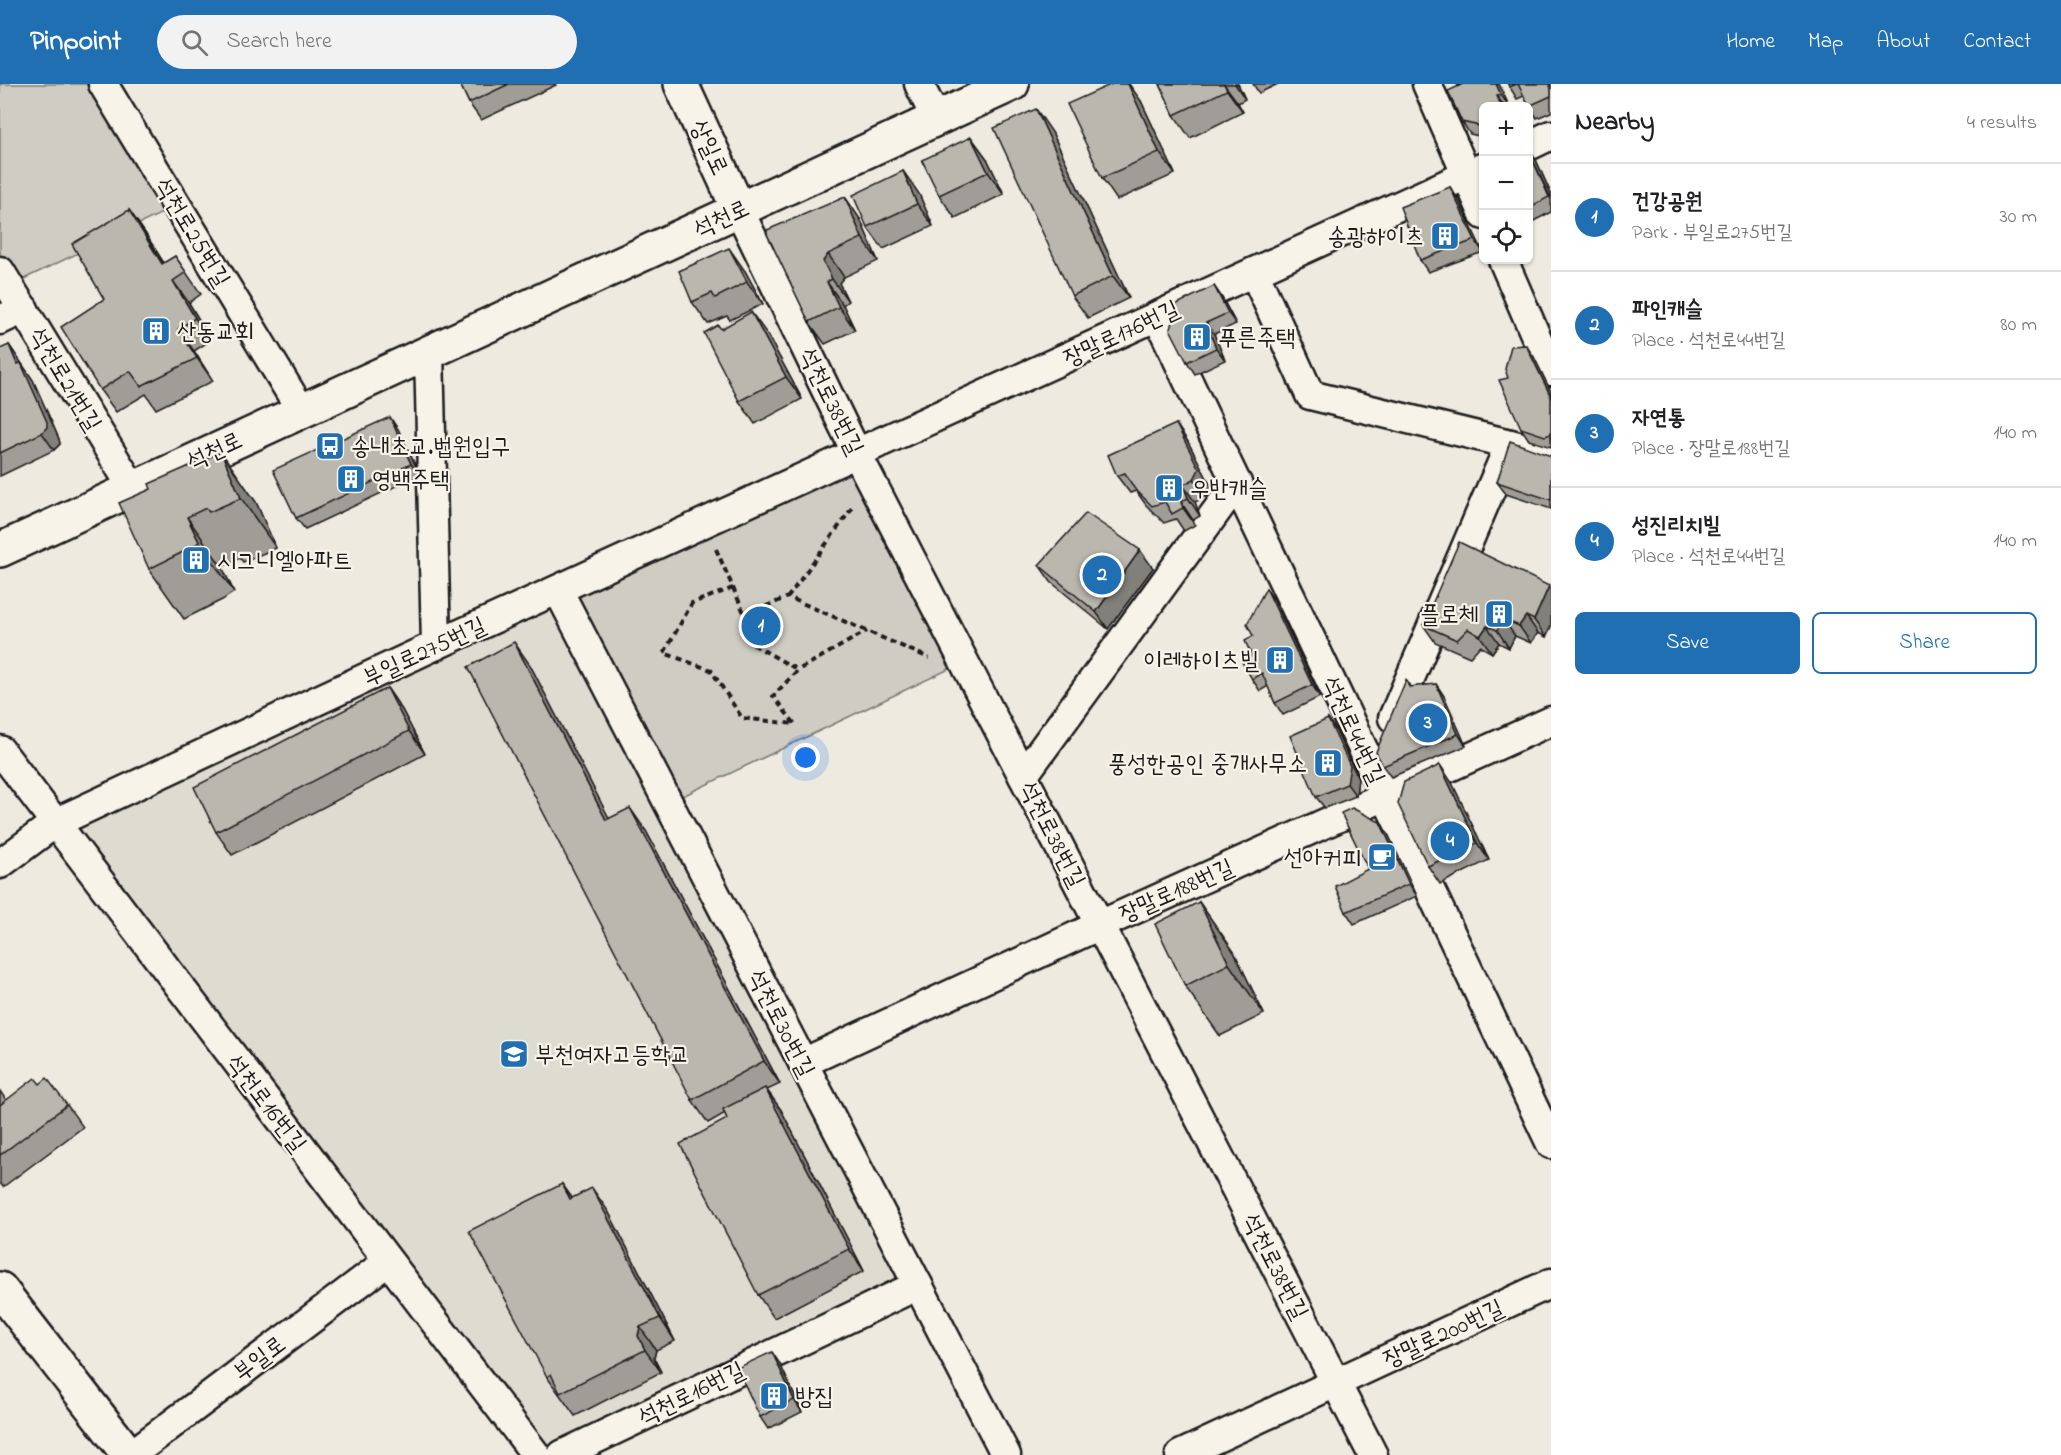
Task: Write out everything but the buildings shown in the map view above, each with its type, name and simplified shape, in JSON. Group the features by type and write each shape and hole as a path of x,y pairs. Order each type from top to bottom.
{"street":[{"name":"석천로25번길","path":"103,84 301,410"},
{"name":"상일로","path":"681,84 739,210"},
{"path":"920,84 936,119"},
{"name":"석천로","path":"0,550 132,487 1012,84"},
{"path":"1427,84 1475,171 1483,210"},
{"path":"1533,144 1551,135"},
{"name":"장말로176번길","path":"857,454 1475,171"},
{"name":"석천로38번길","path":"739,210 857,454 1373,1455"},
{"path":"1505,264 1551,371"},
{"name":"석천로21번길","path":"0,271 12,315 132,487"},
{"path":"1254,272 1310,395 1551,454"},
{"name":"석천로44번길","path":"1157,316 1551,1144"},
{"path":"429,351 436,645"},
{"path":"1372,767 1510,444"},
{"name":"부일로275번길","path":"0,864 54,823 436,645 857,454"},
{"path":"1023,776 1237,483"},
{"name":"석천로30번길","path":"558,590 1006,1455"},
{"name":"장말로188번길","path":"803,1063 1100,925 1551,721"},
{"name":"석천로16번길","path":"0,750 387,1262 536,1455"},
{"name":"부일로","path":"0,1290 130,1455 387,1262"},
{"name":"장말로200번길","path":"1180,1455 1551,1283"},
{"name":"석천로16번길","path":"562,1455 918,1285"}],"path":[{"path":"705,524 745,615 788,597 871,481"},
{"path":"733,588 692,603 664,653 711,670 742,718 795,724 773,696 798,670 867,631"},
{"path":"788,597 930,659"},
{"path":"750,613 754,645 798,670"}],"shaded area":[{"path":"0,84 103,84 177,206 9,286 0,271"},
{"path":"857,454 964,662 668,803 558,590"},
{"name":"부천여자고등학교","path":"558,590 918,1285 562,1455 536,1455 55,823"}],"place":[{"name":"송광하이츠","path":"1445,236"},
{"name":"산동교회","path":"156,331"},
{"name":"푸른주택","path":"1197,337"},
{"name":"송내초교.법원입구","path":"330,446"},
{"name":"영백주택","path":"351,479"},
{"name":"우반캐슬","path":"1169,488"},
{"name":"시그니엘아파트","path":"196,560"},
{"name":"파인캐슬","path":"1102,575"},
{"name":"플로체","path":"1499,614"},
{"name":"건강공원","path":"761,626"},
{"name":"이레하이츠빌","path":"1280,660"},
{"name":"자연통","path":"1428,723"},
{"name":"풍성한공인 중개사무소","path":"1328,763"},
{"name":"성진리치빌","path":"1450,841"},
{"name":"선아커피","path":"1382,857"},
{"name":"부천여자고등학교","path":"514,1054"},
{"name":"방집","path":"774,1396"}]}
